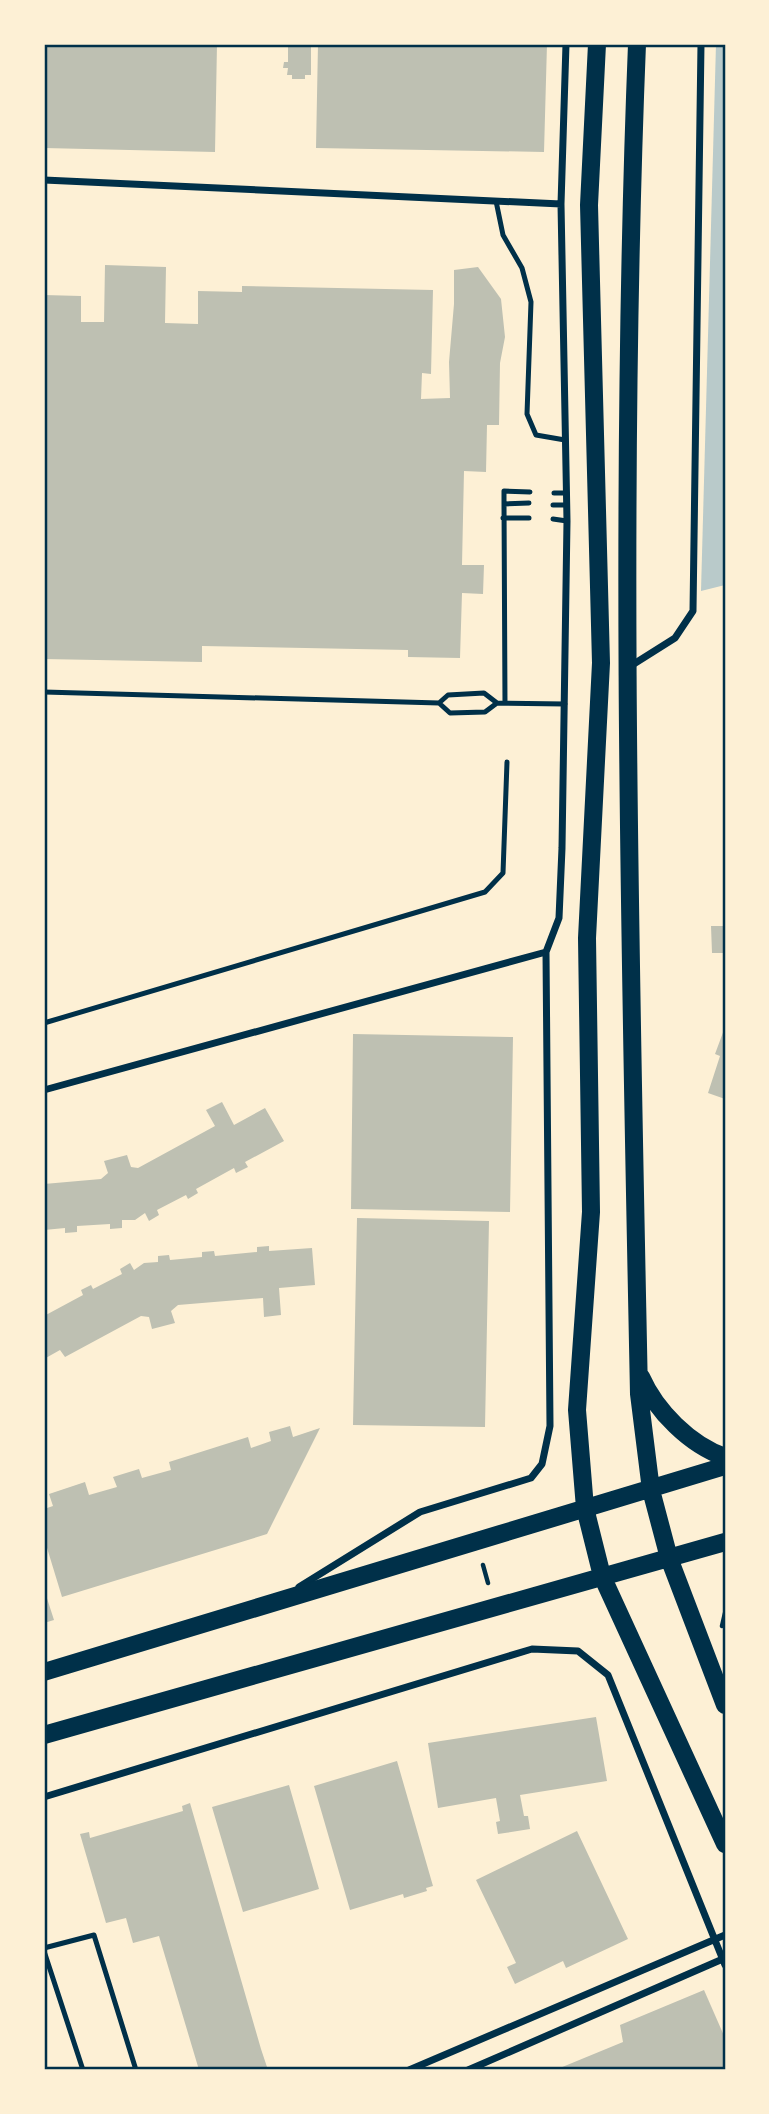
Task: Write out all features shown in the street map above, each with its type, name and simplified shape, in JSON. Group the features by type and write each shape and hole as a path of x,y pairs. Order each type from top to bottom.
{"main road":[{"path":"597,44 589,205 601,663 587,938 591,1213 577,1409 585,1508 602,1576 725,1844"},
{"path":"637,44 630,204 628,667 639,1394 651,1490 668,1558 725,1705"},
{"path":"639,1371 648,1392 664,1413 692,1439 725,1457"},
{"path":"44,1672 725,1466"},
{"path":"44,1735 725,1542"}],"street":[{"path":"278,1601 420,1512 531,1478 542,1464 550,1426 546,952 559,918 565,704 567,493 561,204 566,44"},
{"path":"628,667 675,638 693,611 701,44"},
{"path":"44,180 561,204"},
{"path":"44,1090 546,952"},
{"path":"44,1797 532,1649 578,1651 608,1675 724,1961 468,2070"},
{"path":"409,2070 725,1935"}],"lane":[{"path":"496,201 503,235 522,268 531,302 527,414 536,435 565,440"},
{"path":"505,703 504,491 530,492"},
{"path":"554,493 567,493"},
{"path":"504,504 529,503"},
{"path":"553,505 567,505"},
{"path":"503,518 529,518"},
{"path":"553,519 567,521"},
{"path":"44,692 439,703 449,695 484,693 497,703"},
{"path":"439,703 450,713 485,712 497,703 565,704"},
{"path":"44,1023 485,892 503,873 507,762"},
{"path":"83,2070 44,1949 93,1935 136,2070"}],"shaded area":[{"path":"716,44 725,44 725,585 701,591"}],"building":[{"path":"44,44 217,44 215,152 44,148"},
{"path":"290,44 311,44 311,75 305,75 305,79 292,79 292,75 287,75 288,68 283,68 284,62 288,62"},
{"path":"318,44 547,44 544,152 316,148"},
{"path":"105,265 166,267 165,323 198,324 198,291 242,292 242,286 433,290 431,374 422,373 421,399 450,398 449,362 454,270 478,267 501,299 505,337 500,363 499,425 487,425 486,472 464,471 462,565 484,565 483,594 462,593 460,658 408,657 408,650 202,646 202,662 44,659 44,295 81,296 81,322 104,322"},
{"path":"711,926 725,926 725,953 712,953"},
{"path":"725,1027 725,1099 708,1093 720,1056 715,1054"},
{"path":"353,1034 513,1037 510,1212 351,1209"},
{"path":"222,1102 234,1125 265,1108 284,1141 245,1162 248,1167 236,1173 234,1168 196,1189 198,1193 188,1199 186,1195 157,1210 159,1215 149,1221 145,1213 135,1220 122,1220 122,1228 110,1229 110,1224 77,1226 77,1232 65,1233 65,1228 44,1230 44,1184 101,1179 108,1173 104,1161 127,1155 131,1167 138,1168 215,1126 206,1110"},
{"path":"357,1218 489,1221 485,1427 353,1425"},
{"path":"269,1246 269,1251 312,1248 315,1285 279,1288 281,1315 264,1317 263,1298 178,1305 171,1311 175,1323 152,1329 149,1317 141,1316 65,1357 60,1350 44,1359 44,1316 83,1295 81,1290 91,1285 93,1289 122,1274 120,1269 130,1263 134,1270 144,1263 158,1262 158,1256 169,1255 170,1260 202,1257 202,1252 214,1251 215,1256 257,1252 257,1247"},
{"path":"290,1426 293,1437 320,1428 267,1534 62,1597 44,1538 44,1509 53,1506 49,1494 85,1482 89,1495 117,1487 113,1477 139,1469 142,1478 171,1470 169,1462 248,1437 251,1448 271,1441 269,1432"},
{"path":"44,1589 54,1620 44,1623"},
{"path":"596,1717 607,1781 520,1795 530,1829 498,1834 496,1822 500,1821 496,1798 438,1808 428,1743"},
{"path":"397,1761 433,1886 426,1888 427,1891 404,1898 403,1894 350,1910 314,1786"},
{"path":"289,1785 319,1889 243,1912 212,1807"},
{"path":"190,1803 268,2070 199,2070 159,1936 133,1943 126,1918 106,1923 80,1834 89,1832 90,1838 183,1811 182,1806"},
{"path":"577,1831 628,1939 566,1968 563,1961 515,1984 507,1967 516,1963 476,1880"},
{"path":"704,1990 725,2038 725,2070 555,2070 623,2042 620,2025"}]}
